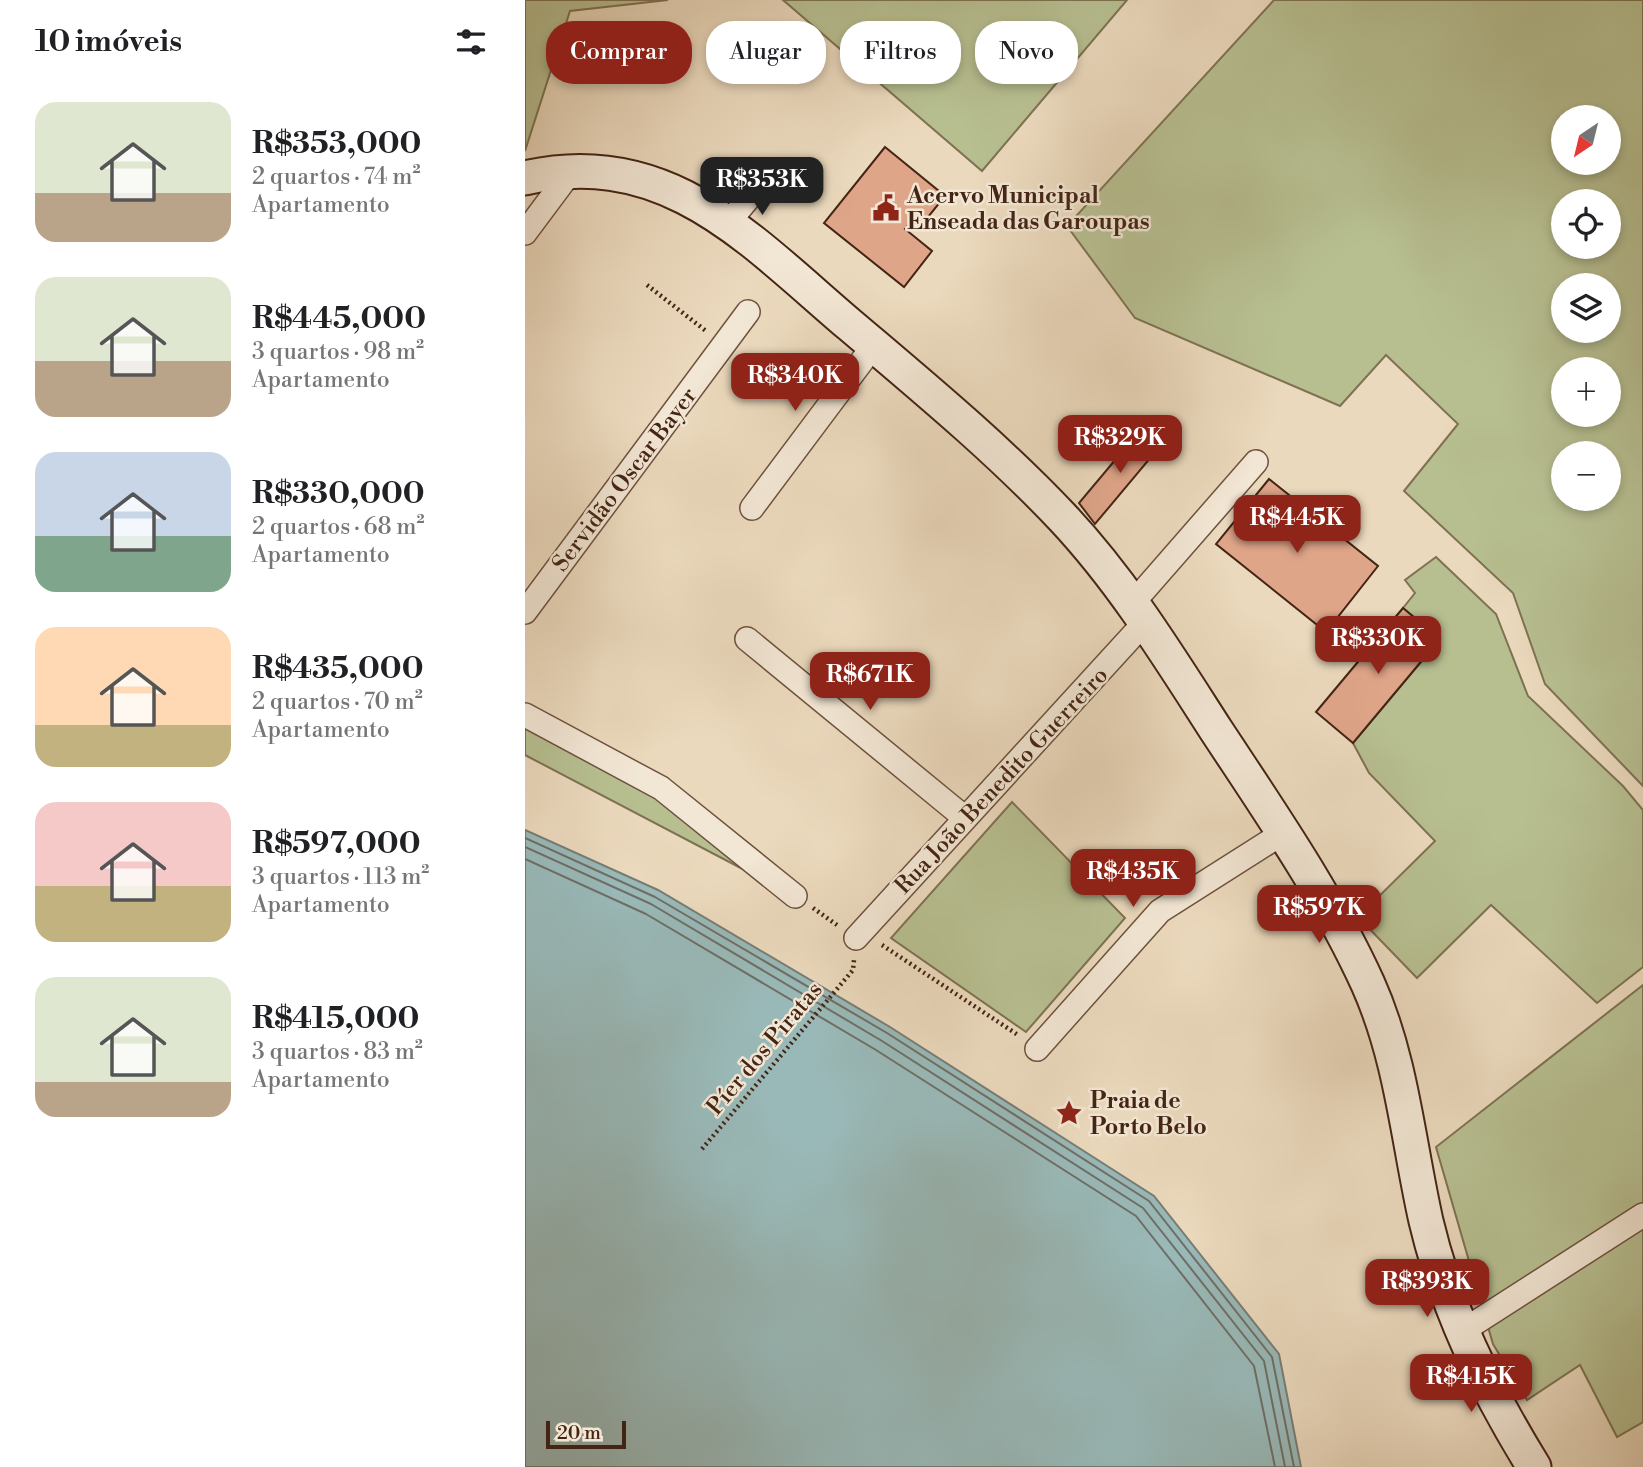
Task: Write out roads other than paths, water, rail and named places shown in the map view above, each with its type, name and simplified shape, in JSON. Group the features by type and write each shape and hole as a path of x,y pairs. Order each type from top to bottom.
{"main road":[{"path":"525,178 572,170 609,171 669,189 728,223 874,345 1045,500 1095,555 1139,613 1283,833 1345,937 1385,1026 1397,1067 1429,1230 1461,1332 1487,1385 1534,1467"}],"street":[{"path":"525,233 572,170"},
{"path":"728,223 762,183"},
{"name":"Servidão Oscar Bayer","path":"525,612 748,312"},
{"path":"752,508 874,345"},
{"name":"Rua João Benedito Guerreiro","path":"856,938 965,818 1139,613 1256,462"},
{"path":"747,639 965,818"},
{"path":"525,715 661,788 795,896"},
{"path":"1037,1049 1160,911 1283,833"},
{"path":"1461,1332 1643,1215"}],"water":[{"path":"525,830 658,890 890,1027 1154,1196 1279,1354 1301,1467 525,1467"}],"place":[{"name":"Acervo Municipal Enseada das Garoupas","path":"886,208"},
{"name":"Praia de Porto Belo","path":"1069,1113"}]}
